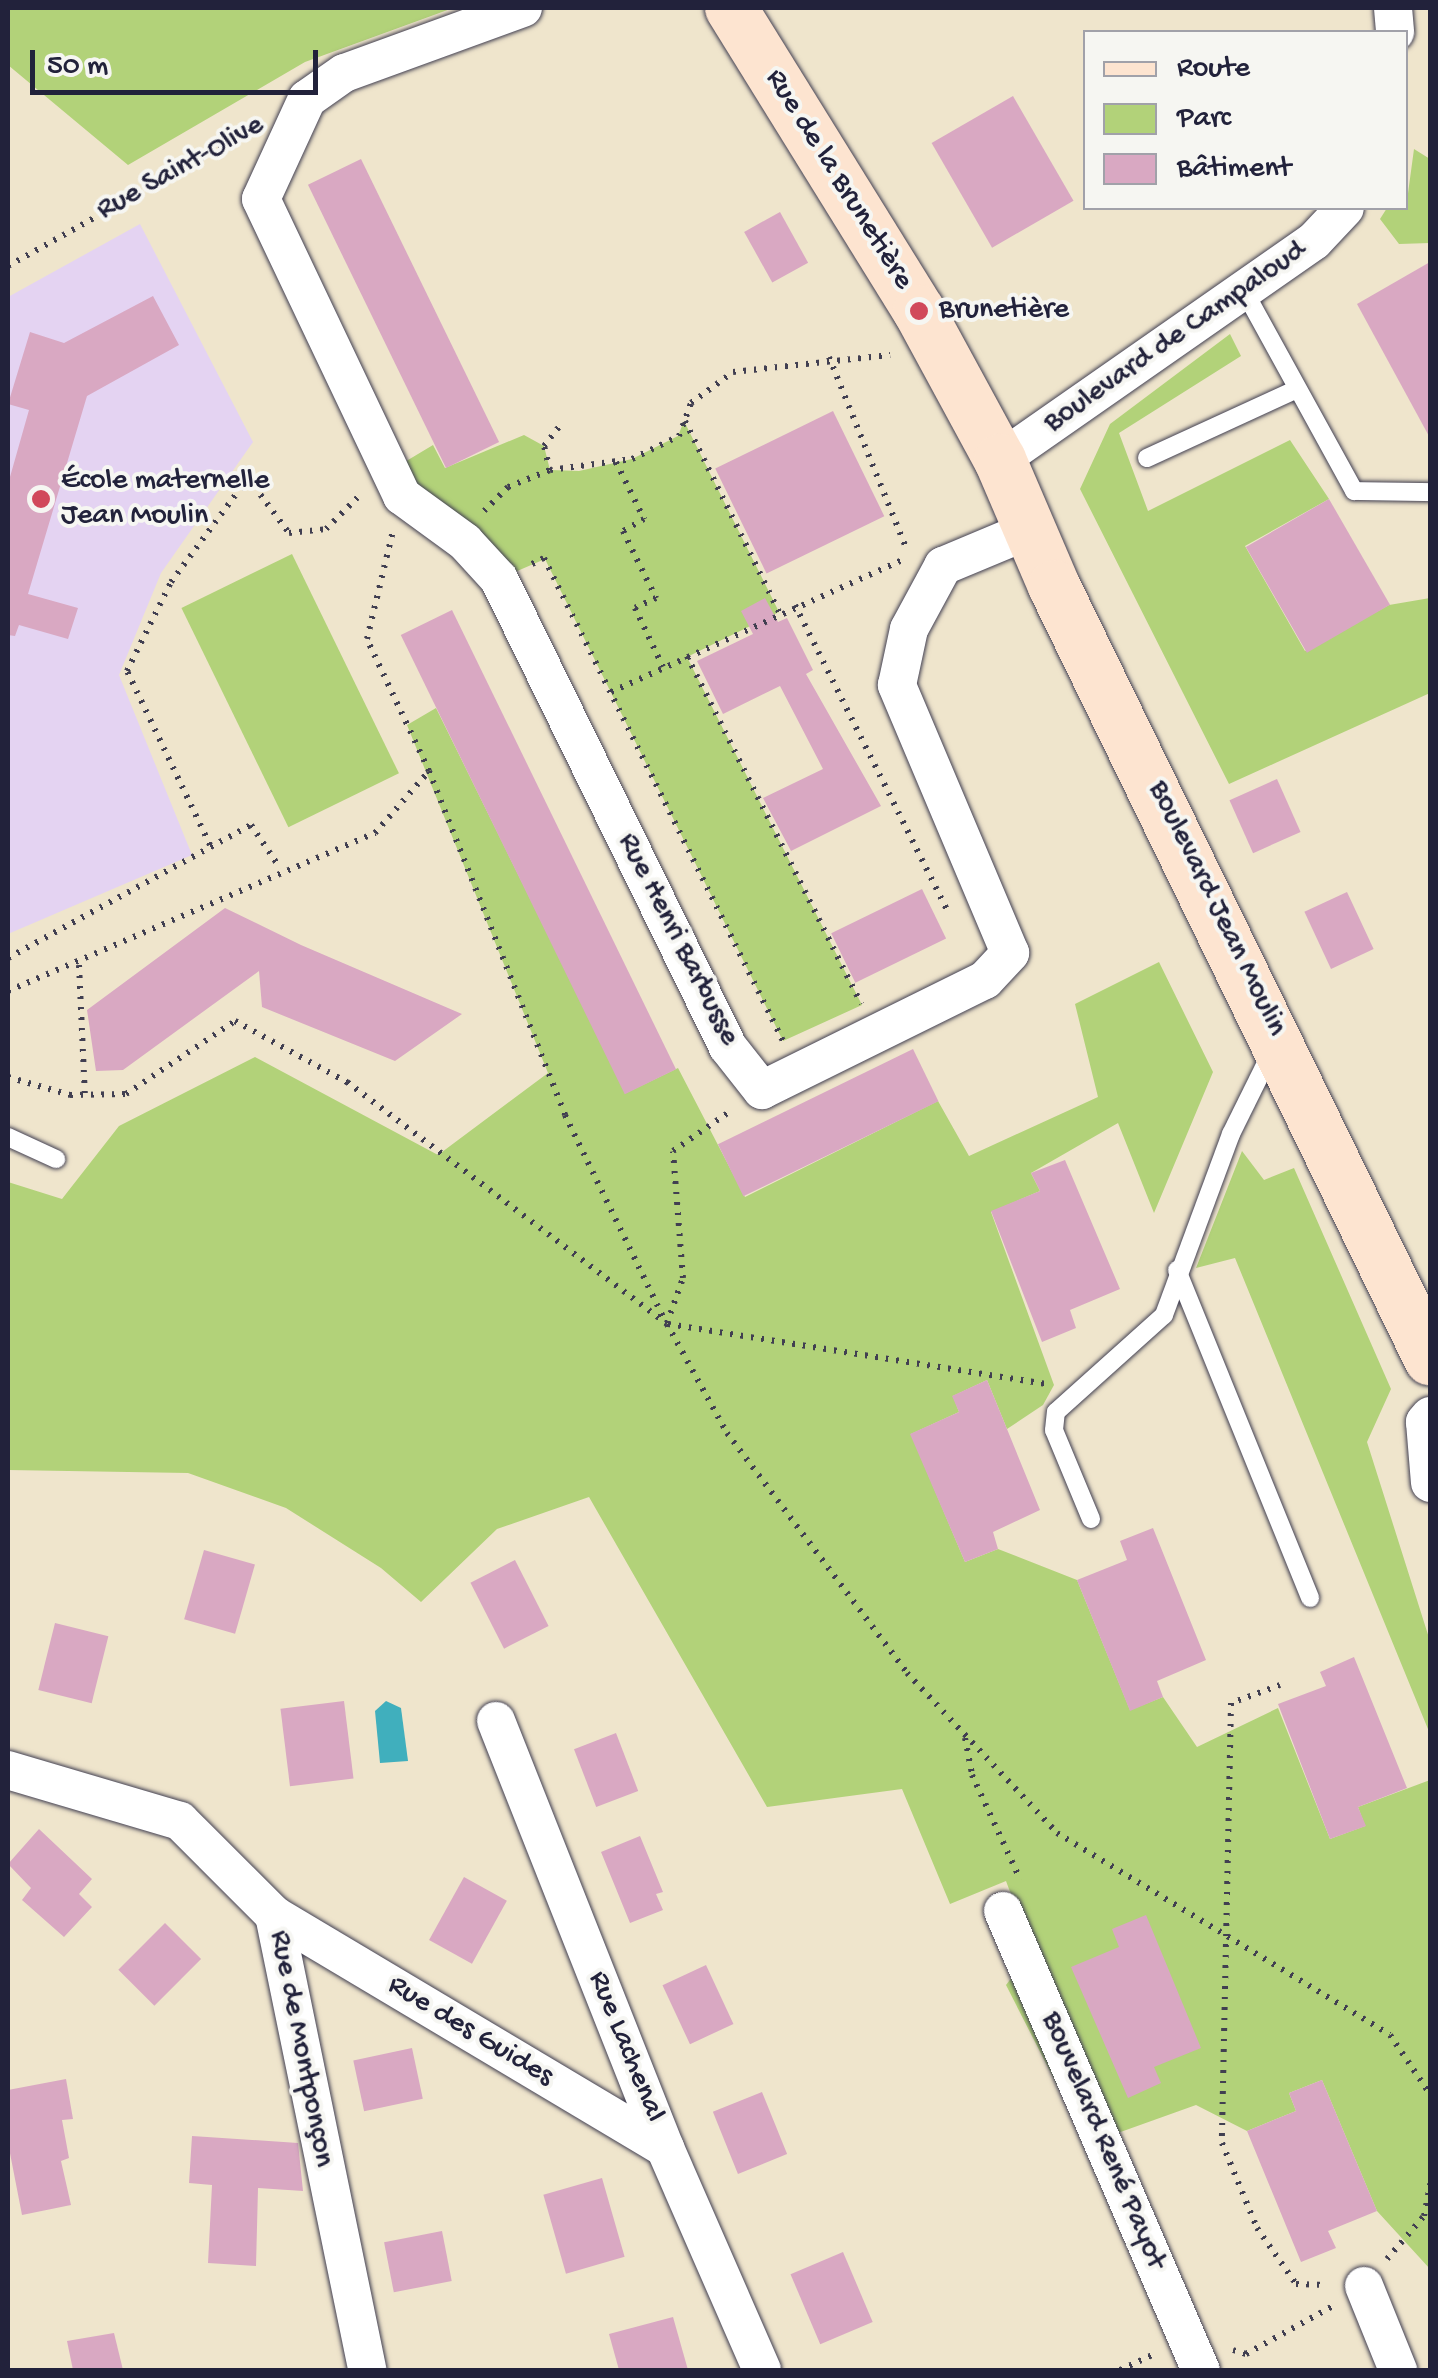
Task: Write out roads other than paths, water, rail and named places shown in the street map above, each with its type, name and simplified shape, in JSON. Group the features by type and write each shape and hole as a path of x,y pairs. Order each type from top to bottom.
{"street":[{"name":"Rue Henri Barbusse","path":"523,8 344,73 307,98 261,199 397,486 465,542 498,579 728,1047 762,1090 985,980 1010,953 897,685 908,629 944,566 1029,530"},
{"name":"Rue de la Brunetière","path":"730,8 919,311 1000,460"},
{"name":"Boulevard de Campaloud","path":"1000,460 1242,287 1314,241 1343,210"},
{"name":"Boulevard Jean Moulin","path":"1000,460 1029,530 1279,1037 1418,1301 1430,1359"},
{"path":"1430,1416 1424,1422 1430,1483"},
{"name":"Rue Lachenal","path":"496,1721 665,2148 762,2370"},
{"name":"Rue de Montponçon","path":"8,1770 180,1822 274,1915 367,2370"},
{"name":"Bouvelard René Payot","path":"1004,1911 1194,2355"},
{"name":"Rue des Guides","path":"274,1915 665,2148"},
{"path":"1364,2286 1398,2370"}],"lane":[{"path":"1242,287 1354,491 1430,492"},
{"path":"1147,458 1297,389"},
{"path":"1090,1519 1054,1430 1056,1412 1164,1314 1177,1270 1231,1134 1279,1037"},
{"path":"8,1137 56,1159"},
{"path":"1177,1270 1310,1598"}],"water":[{"path":"386,1701 401,1708 408,1761 380,1763 375,1711"}],"place":[{"name":"Brunetière","path":"919,311"},
{"name":"École maternelle Jean Moulin","path":"41,499"}]}
